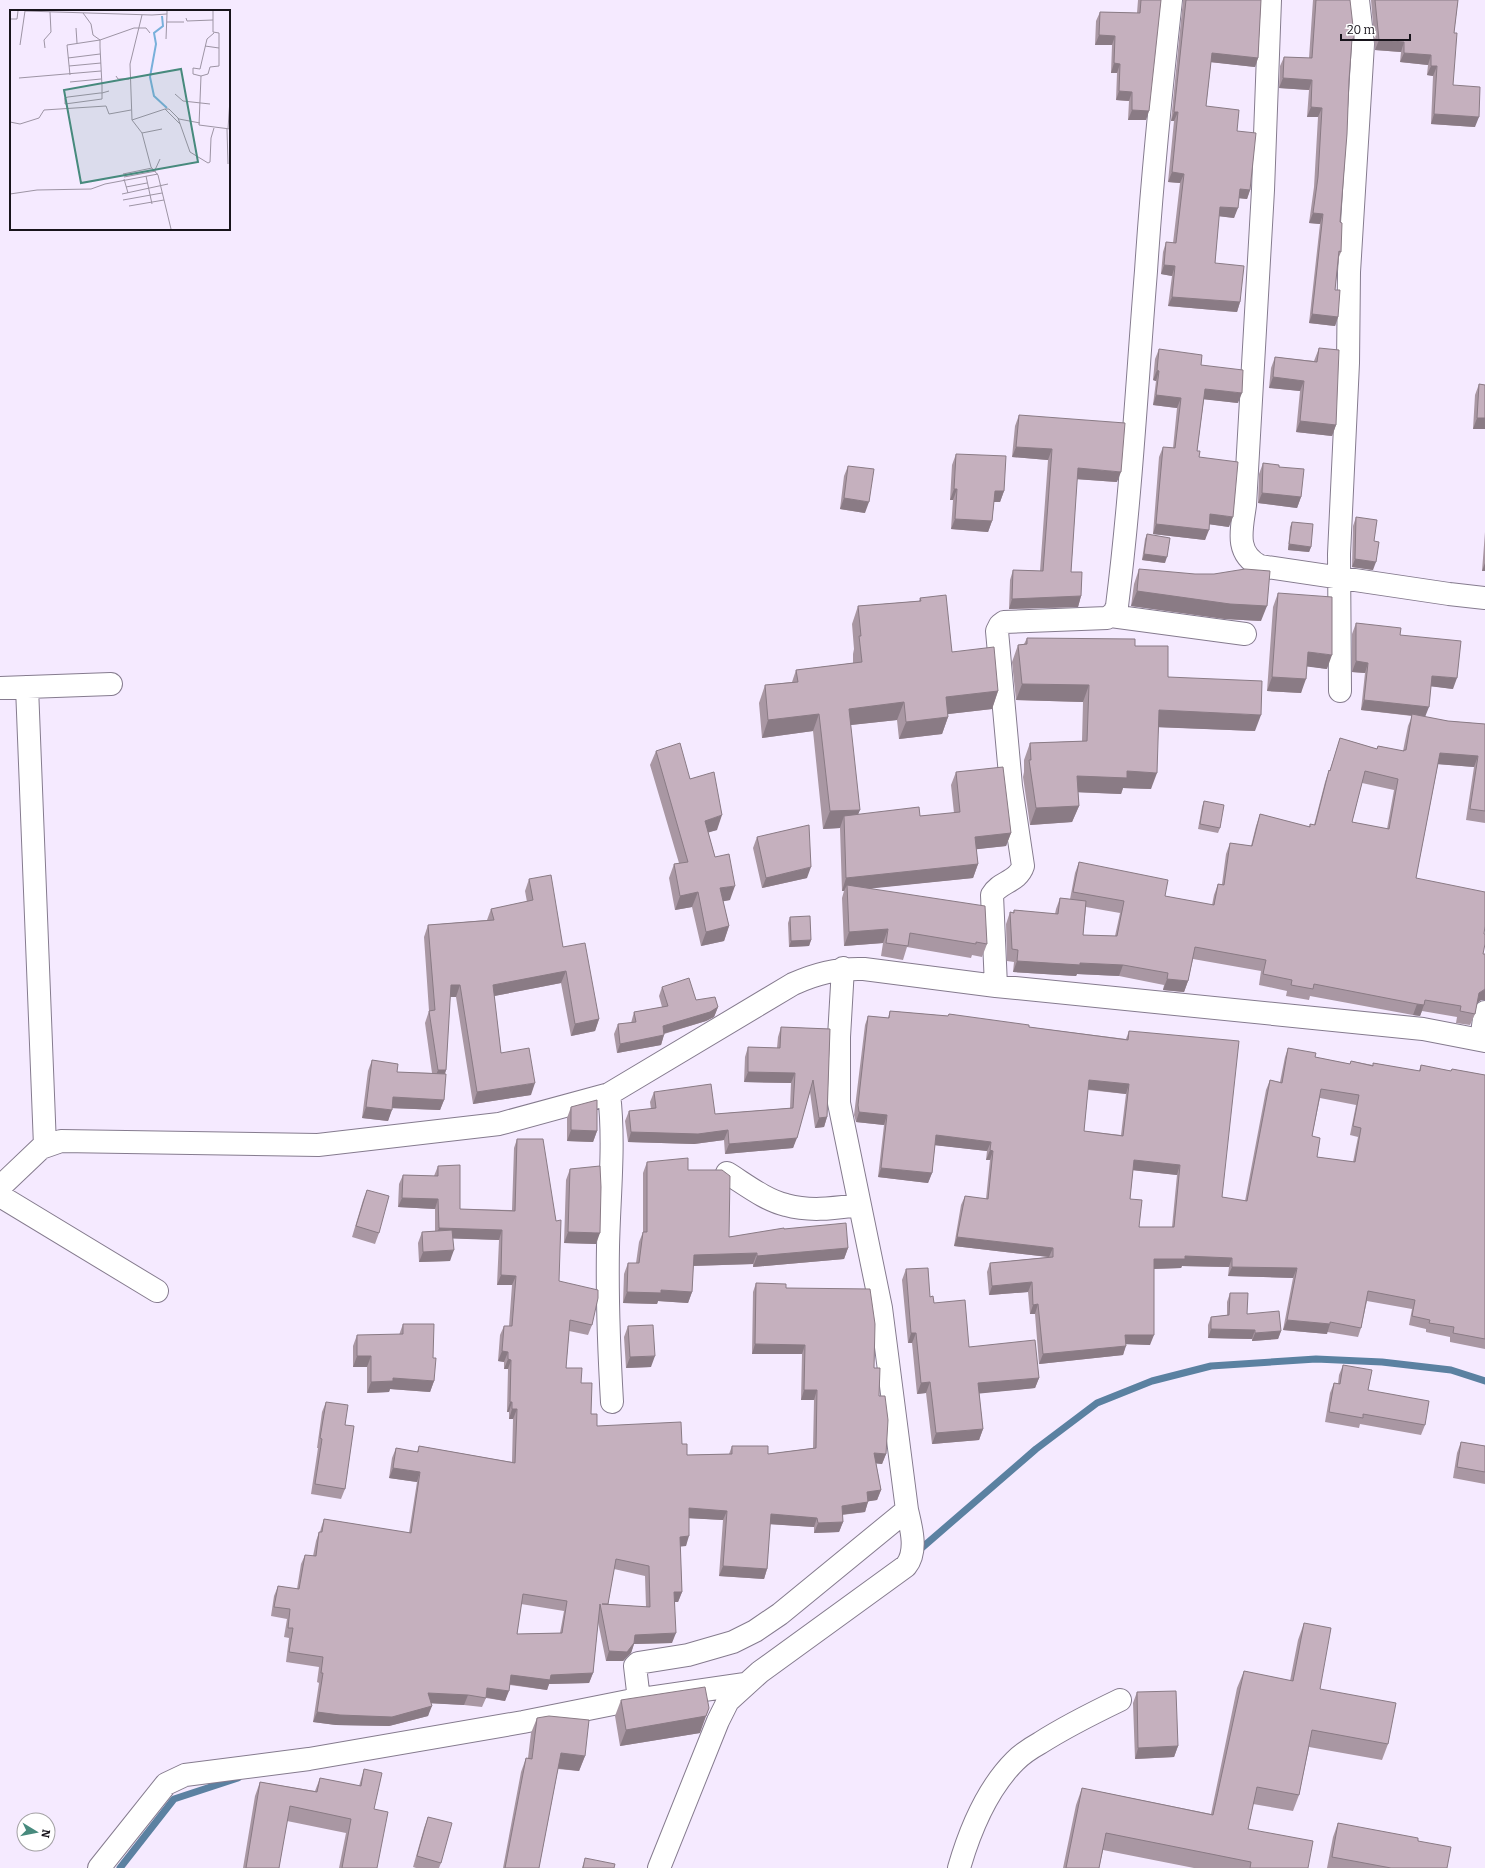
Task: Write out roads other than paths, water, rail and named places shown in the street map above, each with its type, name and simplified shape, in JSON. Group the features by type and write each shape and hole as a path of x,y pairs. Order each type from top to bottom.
{"street":[{"path":"1111,616 1117,606 1122,569 1135,436 1157,123 1171,0"},
{"path":"1270,0 1263,190 1245,505 1241,539 1247,556 1260,566 1485,598"},
{"path":"1340,691 1339,578 1348,363 1349,272 1363,44 1358,0"},
{"path":"1232,573 1255,563"},
{"path":"1122,569 1145,573"},
{"path":"996,986 992,895 995,890 1019,875 1023,866 1011,786 998,628 1004,622 1107,618 1111,616 1246,634"},
{"path":"0,688 111,684"},
{"path":"27,687 45,1146"},
{"path":"659,1868 726,1705 745,1684 835,1616 906,1566 911,1558 913,1549 881,1308 839,1103 839,1037 842,968"},
{"path":"0,1187 45,1146 67,1141 318,1145 500,1124 609,1094 793,984 807,978 842,968 864,969 996,986 1423,1029 1483,1040 1485,1012"},
{"path":"609,1094 613,1124 608,1252 608,1320 612,1402"},
{"path":"727,1173 772,1200 786,1205 824,1210 859,1205"},
{"path":"0,1196 157,1291"},
{"path":"637,1684 638,1664 688,1655 733,1642 755,1631 780,1614 908,1516"},
{"path":"99,1868 166,1784 185,1774 309,1759 523,1722 637,1684 745,1684"},
{"path":"959,1868 968,1839 984,1806 996,1784 1015,1760 1067,1726 1120,1700"}],"waterway":[{"path":"917,1552 1036,1449 1097,1403 1152,1381 1211,1366 1316,1359 1382,1362 1451,1370 1485,1381"},
{"path":"120,1868 174,1799 238,1778"}]}
